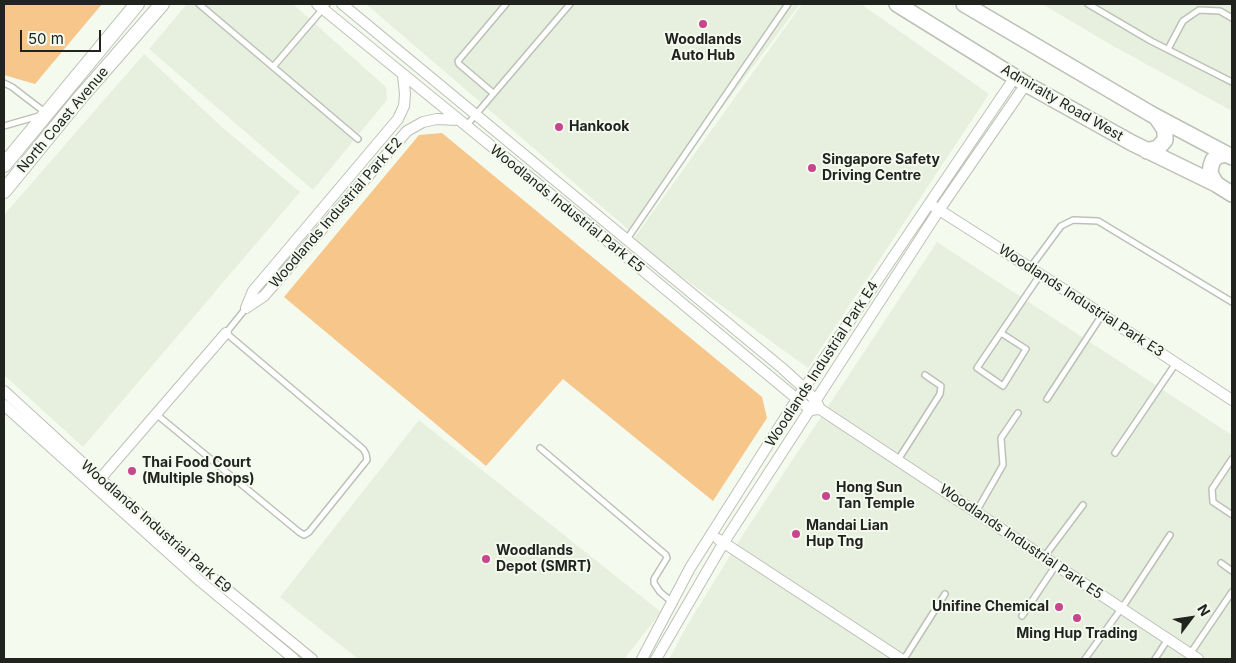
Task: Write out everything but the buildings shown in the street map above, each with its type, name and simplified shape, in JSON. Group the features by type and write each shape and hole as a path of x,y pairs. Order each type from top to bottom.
{"main road":[{"name":"North Coast Avenue","path":"4,165 137,4"},
{"name":"North Coast Avenue","path":"4,191 79,99 162,4"},
{"name":"Admiralty Road West","path":"897,4 1020,80 1147,151 1216,184 1232,194"},
{"path":"964,4 1156,117 1229,155"},
{"path":"1147,151 1158,148 1165,140 1165,130 1156,117"},
{"path":"1216,184 1210,173 1213,160 1218,156 1229,155"}],"street":[{"name":"Woodlands Industrial Park E5","path":"342,4 782,368 805,389 816,407"},
{"name":"Woodlands Industrial Park E5","path":"322,5 353,34 598,233 797,399 816,407 1194,657"},
{"name":"Woodlands Industrial Park E2","path":"246,308 254,291 398,119 404,106 403,75"},
{"name":"Woodlands Industrial Park E4","path":"642,659 690,568 738,495 797,399 928,203 1020,80"},
{"name":"Woodlands Industrial Park E4","path":"656,659 724,542 816,407 878,304 1020,80"},
{"name":"Woodlands Industrial Park E2","path":"246,308 264,296 407,131 423,122 437,119 462,123"},
{"name":"Woodlands Industrial Park E3","path":"928,203 1232,400"},
{"path":"896,253 906,260"},
{"path":"866,296 878,304"},
{"name":"Woodlands Industrial Park E2","path":"97,483 226,333"},
{"path":"823,361 837,370"},
{"name":"Woodlands Industrial Park E9","path":"4,391 200,582 294,659"},
{"name":"Woodlands Industrial Park E9","path":"4,405 312,659"},
{"path":"776,434 789,444"},
{"path":"738,495 750,503"},
{"path":"713,534 902,659"}],"lane":[{"path":"199,4 358,139"},
{"path":"493,93 459,64 458,61 506,4"},
{"path":"462,123 476,114 570,4"},
{"path":"627,240 788,4"},
{"path":"1088,4 1232,82"},
{"path":"273,67 322,5"},
{"path":"1168,49 1182,21 1199,10 1220,10 1232,18"},
{"path":"353,34 363,22"},
{"path":"4,83 12,87 46,114"},
{"path":"4,126 46,114"},
{"path":"1030,268 1061,226 1073,220 1098,221 1232,302"},
{"path":"1001,332 1026,349 1003,386 977,368 1001,332 1040,275"},
{"name":"Woodlands Industrial Park E2","path":"226,333 246,308"},
{"path":"1047,400 1102,314"},
{"path":"156,414 299,532 304,535 309,532 367,460 366,454 363,449 226,333"},
{"path":"1114,453 1176,363"},
{"path":"898,461 940,394 941,386 925,375"},
{"path":"976,512 1002,465 1002,438 1018,413"},
{"path":"540,448 666,555 667,558 654,579 654,583 660,592 672,602"},
{"path":"1231,514 1213,502 1212,490 1232,459"},
{"path":"1044,558 1082,505"},
{"path":"1085,659 1170,535"},
{"path":"1221,563 1232,571"},
{"path":"1022,616 1056,565"},
{"path":"1194,657 1232,592"},
{"path":"902,659 945,594"},
{"path":"1155,659 1168,639"}],"shaded area":[{"path":"4,4 102,4 35,84 4,75"},
{"path":"187,4 293,4 386,87 387,100 313,190 149,49"},
{"path":"366,4 800,4 630,231"},
{"name":"Singapore Safety Driving Centre","path":"802,4 861,4 989,94 808,368 632,241"},
{"path":"1042,4 1232,4 1232,111 1113,46"},
{"path":"144,54 224,129 300,192 83,447 4,375 4,215"},
{"path":"442,133 762,397 767,418 713,501 563,379 486,466 284,297 419,135"},
{"path":"937,242 1232,435 1232,659 669,659 688,624 744,533"},
{"name":"Woodlands Depot (SMRT)","path":"419,420 661,612 624,659 358,659 280,597"}],"place":[{"name":"Woodlands Auto Hub","path":"703,24"},
{"name":"Hankook","path":"559,127"},
{"name":"Singapore Safety Driving Centre","path":"812,168"},
{"name":"Thai Food Court (Multiple Shops)","path":"132,471"},
{"name":"Hong Sun Tan Temple","path":"826,496"},
{"name":"Mandai Lian Hup Tng","path":"796,534"},
{"name":"Woodlands Depot (SMRT)","path":"486,559"},
{"name":"Unifine Chemical","path":"1059,607"},
{"name":"Ming Hup Trading","path":"1077,618"}]}
